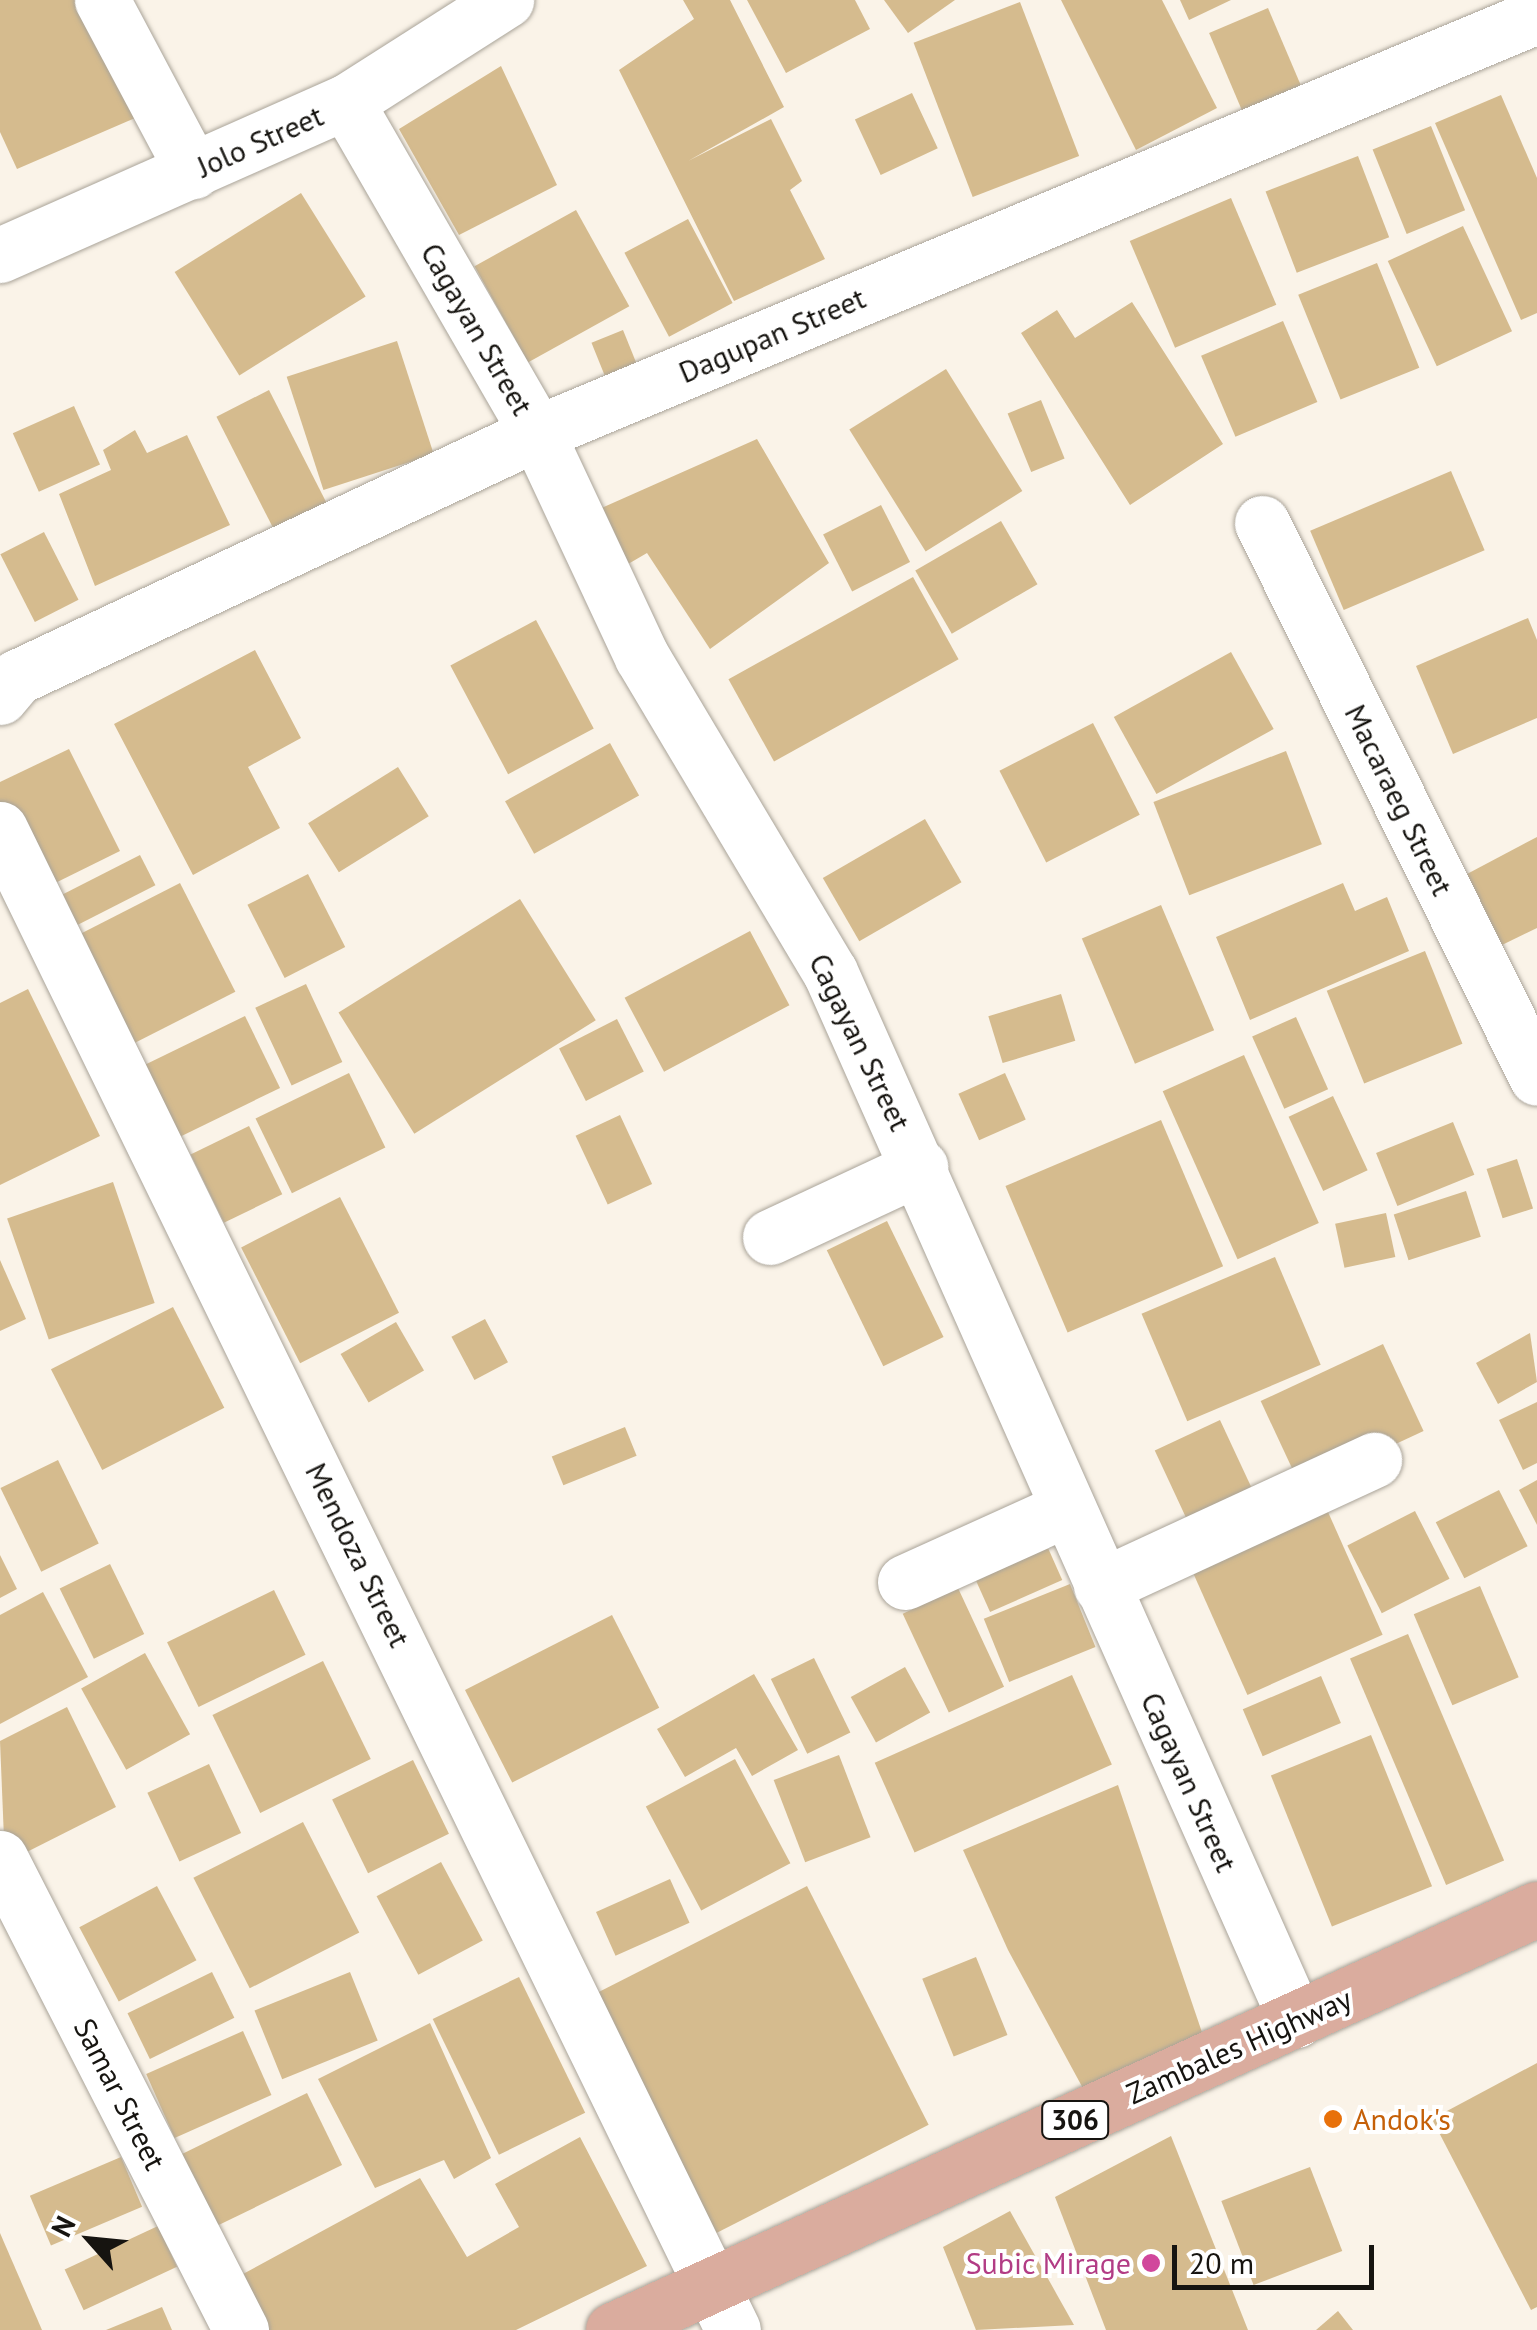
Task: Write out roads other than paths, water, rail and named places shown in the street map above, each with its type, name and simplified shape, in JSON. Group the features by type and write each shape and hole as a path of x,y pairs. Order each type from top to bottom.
{"main road":[{"name":"Zambales Highway","path":"613,2330 722,2307 1296,2020 1537,1909"}],"street":[{"path":"102,0 192,171"},
{"name":"Jolo Street","path":"0,255 346,102 506,0"},
{"name":"Dagupan Street","path":"9,687 537,432 1537,16"},
{"name":"Cagayan Street","path":"346,102 537,432 642,657 830,972 920,1167 1101,1586 1296,2020"},
{"name":"Macaraeg Street","path":"1262,522 1537,1078"},
{"name":"Mendoza Street","path":"0,829 722,2307"},
{"path":"770,1237 920,1167"},
{"path":"1101,1586 1374,1460"},
{"path":"905,1582 1067,1508"},
{"name":"Samar Street","path":"0,1858 241,2330"}],"place":[{"name":"Andok's","path":"1333,2119"},
{"name":"Subic Mirage","path":"1151,2263"}]}
